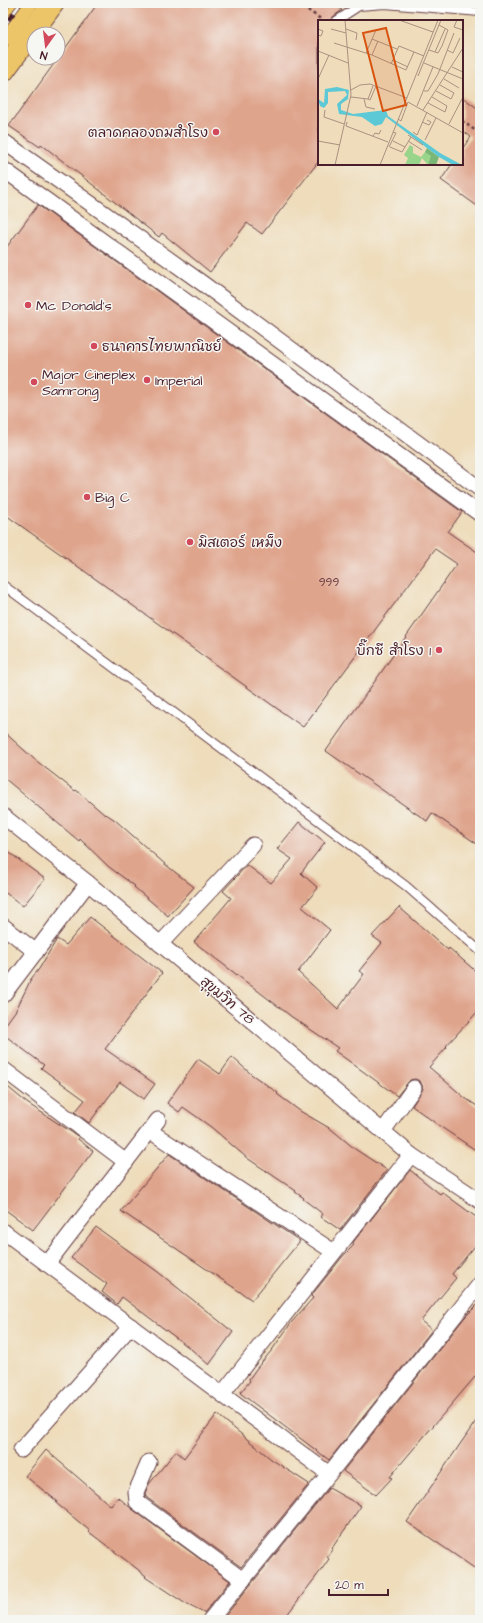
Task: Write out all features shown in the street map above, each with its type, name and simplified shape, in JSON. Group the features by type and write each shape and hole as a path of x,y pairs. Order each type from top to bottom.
{"highway":[{"path":"3,35 26,3"},
{"path":"3,71 53,3"}],"street":[{"path":"3,141 202,283 480,490"},
{"path":"3,169 480,514"},
{"name":"สุขุมวิท 78","path":"3,816 88,883 411,1155 480,1201"},
{"path":"160,944 253,845"},
{"path":"3,995 88,883"},
{"path":"3,926 36,952"},
{"path":"3,1069 126,1162"},
{"path":"383,1131 414,1088"},
{"path":"48,1264 154,1126 334,1252"},
{"path":"222,1394 411,1155"},
{"path":"3,1231 329,1474"},
{"path":"210,1620 329,1474 480,1284"},
{"path":"21,1450 131,1326"},
{"path":"150,1462 136,1492 137,1502 243,1580"}],"lane":[{"path":"338,20 359,6 385,4 480,12"},
{"path":"3,585 406,886 480,951"}],"path":[{"path":"298,3 323,20"},
{"path":"463,122 480,134"}],"building":[{"name":"ตลาดคลองถมสำโรง","path":"98,3 332,3 342,10 332,20 318,20 318,162 262,234 247,223 210,272 162,233 159,237 41,144 40,147 9,126 52,66 66,66 66,47"},
{"path":"463,98 480,110 480,208 441,180 451,165 463,165 463,148 471,137 463,131"},
{"name":"Imperial","path":"38,205 462,512 448,532 480,554 480,846 432,813 427,821 326,751 457,564 435,549 303,727 3,513 3,252"},
{"path":"3,731 34,759 75,791 76,790 105,815 106,814 115,820 166,865 194,887 168,916 134,887 135,886 109,867 80,839 79,841 3,777"},
{"path":"299,822 325,842 301,873 318,888 302,907 330,930 298,972 338,1009 364,974 359,971 382,943 372,936 399,907 448,950 449,948 480,975 480,1009 429,1067 465,1098 480,1108 480,1153 412,1106 423,1089 420,1081 415,1079 410,1080 397,1096 335,1051 338,1048 292,1017 194,942 231,898 223,891 247,865 271,883 292,859 277,849"},
{"path":"3,848 45,879 23,906 3,891"},
{"path":"90,917 162,973 105,1049 155,1084 144,1099 120,1082 89,1123 75,1112 85,1100 41,1068 44,1065 3,1034 3,1028 16,1010 31,979 39,969 57,939 66,945"},
{"path":"232,1057 251,1074 300,1111 331,1129 355,1149 387,1170 340,1230 321,1217 323,1214 303,1199 304,1198 295,1192 296,1191 247,1158 211,1127 183,1107 179,1112 167,1103 198,1059 220,1074"},
{"path":"3,1083 27,1103 79,1137 78,1139 93,1151 33,1230 3,1208"},
{"path":"169,1154 300,1241 252,1300 121,1211"},
{"path":"410,1170 440,1194 442,1192 480,1220 480,1240 452,1274 456,1278 421,1321 432,1330 329,1460 240,1393 250,1381 249,1379 256,1369 272,1350 291,1323 313,1298 311,1296 343,1256 354,1245 354,1241"},
{"path":"96,1227 158,1272 233,1332 209,1365 191,1349 122,1297 117,1304 102,1292 107,1284 71,1258"},
{"path":"480,1302 480,1371 390,1477 392,1478 376,1495 343,1471 465,1317"},
{"path":"217,1414 271,1459 309,1484 241,1567 146,1497 145,1493 149,1484 176,1451 184,1458"},
{"path":"480,1415 480,1572 407,1522"},
{"path":"46,1450 111,1506 118,1497 230,1581 204,1613 186,1604 145,1577 146,1576 89,1532 90,1531 56,1503 57,1501 25,1476"},
{"path":"329,1488 361,1506 332,1548 327,1557 329,1559 283,1620 222,1620"}],"railway":[{"path":"3,27 21,3"}],"place":[{"name":"ตลาดคลองถมสำโรง","path":"216,132"},
{"name":"Mc Donald's","path":"28,305"},
{"name":"ธนาคารไทยพาณิชย์","path":"94,346"},
{"name":"Imperial","path":"147,380"},
{"name":"Major Cineplex Samrong","path":"34,382"},
{"name":"Big C","path":"87,497"},
{"name":"มิสเตอร์ เหม็ง","path":"190,542"},
{"name":"บิ๊กซี สำโรง 1","path":"439,650"}]}
